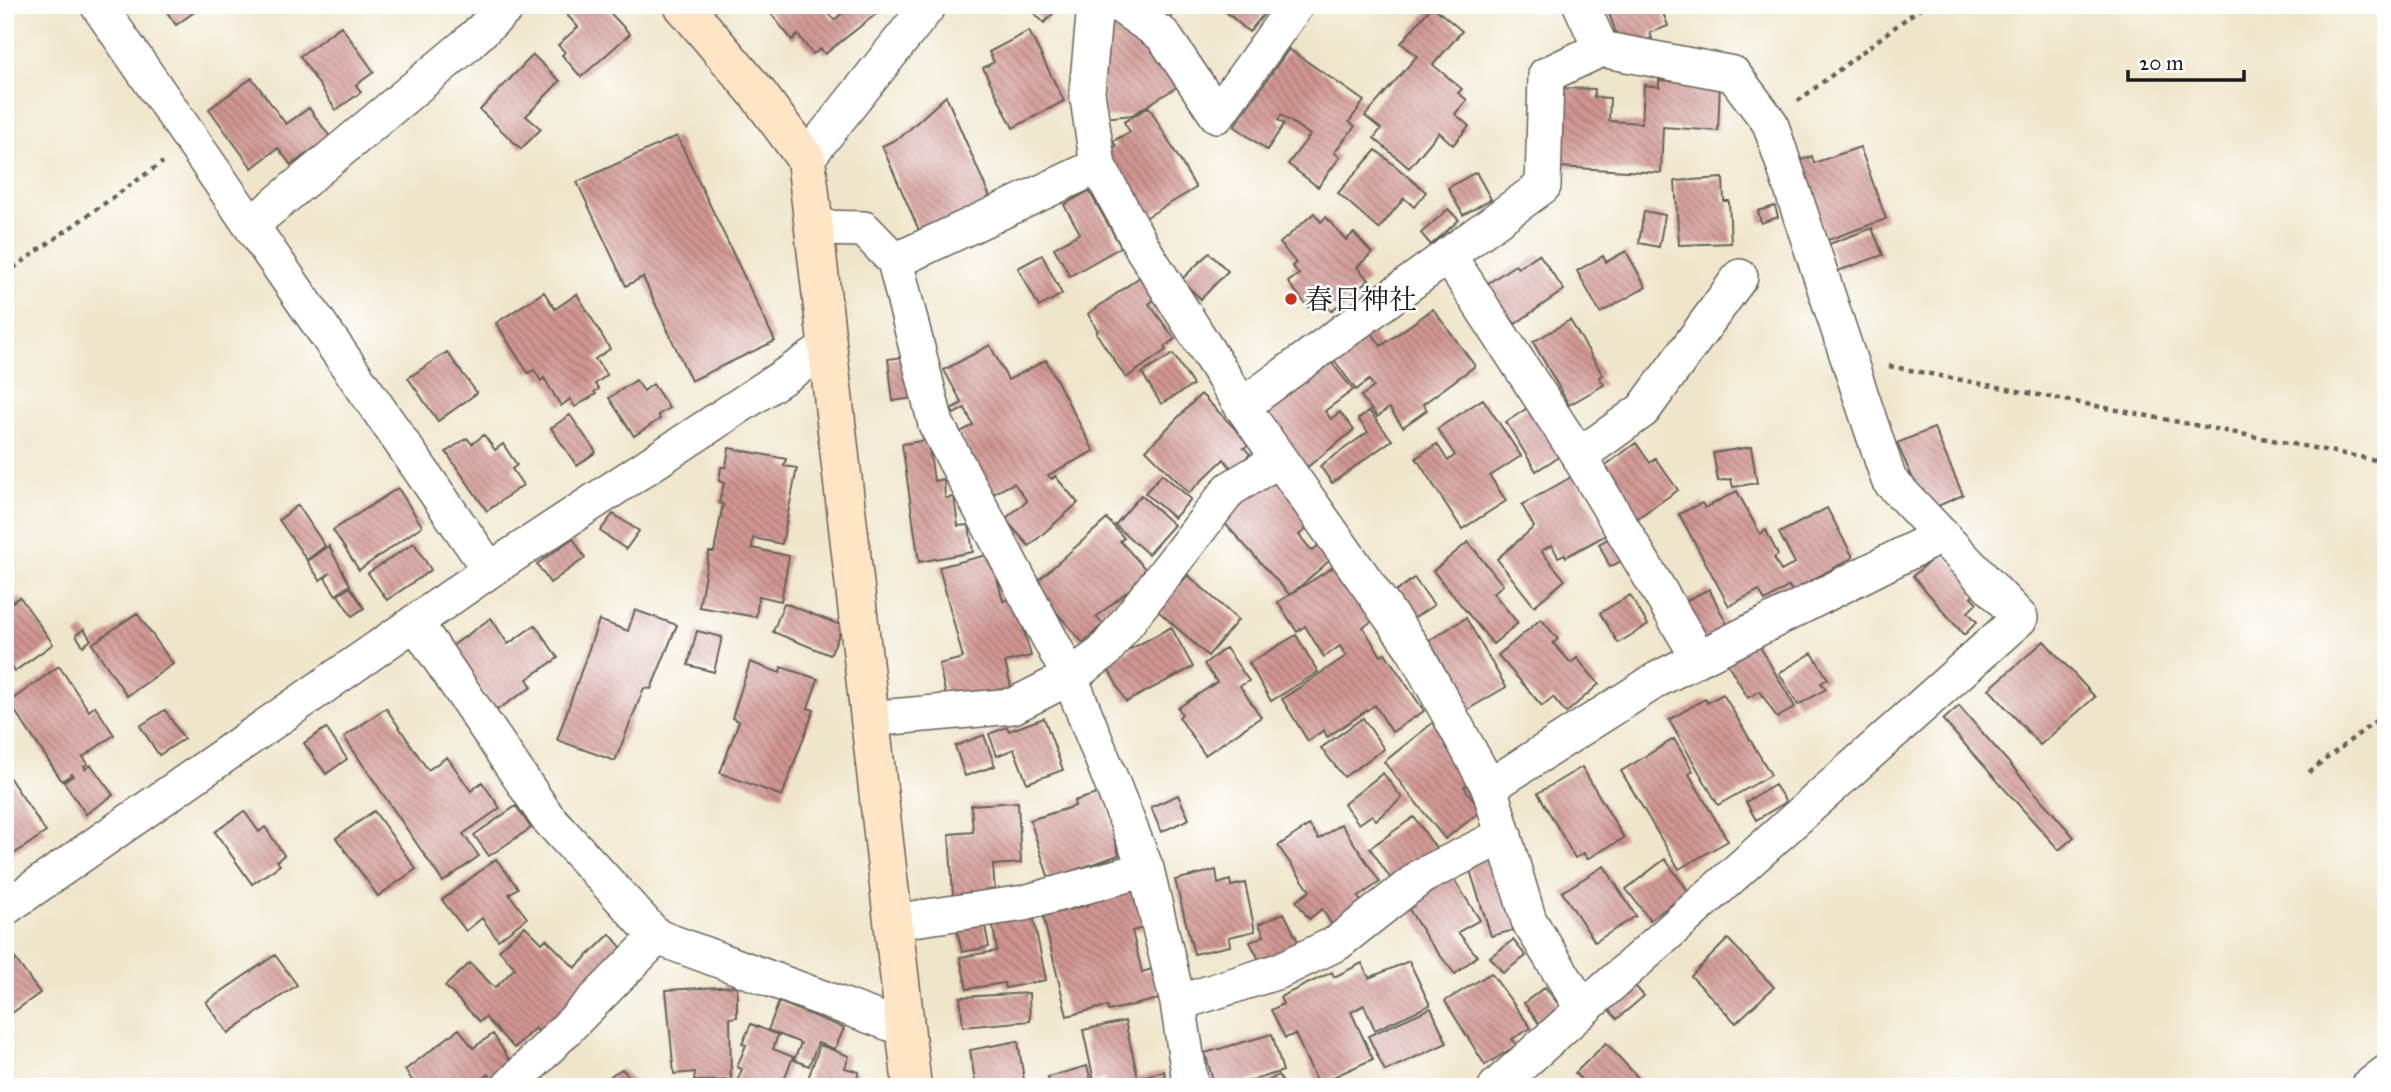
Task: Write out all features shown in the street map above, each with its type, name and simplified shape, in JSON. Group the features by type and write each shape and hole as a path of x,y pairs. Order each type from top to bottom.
{"street":[{"path":"98,5 490,569"},
{"path":"251,225 465,46 509,5"},
{"path":"683,5 758,94 806,159 903,1028 912,1087"},
{"path":"806,159 929,5"},
{"path":"1095,5 1087,92 1098,166 1143,249 1242,406 1414,650 1489,787 1529,921 1583,1009"},
{"path":"1119,5 1163,36 1217,115 1296,5"},
{"path":"1581,5 1601,49"},
{"path":"1242,406 1543,186 1546,75 1601,49 1733,74 1770,123 1889,480 2020,618 1496,1087"},
{"path":"895,261 1098,166"},
{"path":"814,229 864,229 895,261 936,424 1070,677 1146,869 1178,1003 1191,1087"},
{"path":"1448,255 1579,456 1699,658"},
{"path":"1579,456 1643,410 1740,277"},
{"path":"5,908 490,569 827,348"},
{"path":"869,719 1013,706 1070,677 1104,652 1230,489 1278,460"},
{"path":"1489,787 1658,679 1942,535"},
{"path":"415,622 547,817 657,937 903,1028"},
{"path":"1178,1003 1279,971 1338,943 1422,876 1504,835"},
{"path":"892,922 1024,904 1146,869"},
{"path":"509,1087 657,937"},
{"path":"2368,1087 2386,1073"}],"path":[{"path":"1770,123 1924,5"},
{"path":"5,274 192,141"},
{"path":"1847,358 2386,461"},
{"path":"2309,772 2386,713"}],"building":[{"path":"162,5 204,5 176,25"},
{"path":"578,5 595,5 598,9 603,5 630,34 581,77 562,55 565,52 558,45 578,27 567,15"},
{"path":"764,5 822,5 834,20 846,10 842,5 869,5 876,14 825,54 821,49 813,54 798,35 792,40"},
{"path":"1026,5 1061,5 1044,23"},
{"path":"1144,5 1176,5 1170,18"},
{"path":"1218,5 1282,5 1275,14 1269,8 1249,32"},
{"path":"1606,5 1660,5 1668,26 1650,33 1652,38 1622,50"},
{"path":"1432,6 1462,31 1433,65 1462,89 1458,93 1467,100 1455,114 1469,126 1453,145 1439,132 1409,168 1374,138 1381,129 1365,116 1417,56 1401,43"},
{"path":"1103,13 1159,53 1177,87 1132,115 1105,118 1094,14"},
{"path":"341,26 374,72 356,85 361,92 336,110 300,56"},
{"path":"1029,31 1064,101 1013,128 983,68 994,62 989,52"},
{"path":"1289,49 1364,101 1349,122 1355,126 1334,153 1340,157 1318,187 1288,164 1310,135 1281,115 1278,120 1284,124 1267,150 1234,126"},
{"path":"533,55 560,81 526,116 541,129 521,149 480,110"},
{"path":"252,78 286,124 309,108 330,137 291,165 278,148 252,168 209,109"},
{"path":"1659,80 1720,84 1718,131 1663,127 1661,173 1559,167 1562,88 1595,89 1594,97 1610,98 1609,121 1642,123 1644,85 1659,87"},
{"path":"946,96 993,204 921,235 882,146 901,137"},
{"path":"1149,107 1196,188 1145,218 1106,151 1116,146 1113,141 1130,132 1124,122"},
{"path":"677,136 775,341 691,381 643,277 626,286 577,182"},
{"path":"1860,147 1886,219 1828,240 1796,162 1812,156 1814,163"},
{"path":"1376,150 1426,192 1414,207 1404,198 1379,229 1338,193"},
{"path":"1476,172 1491,199 1463,215 1448,188"},
{"path":"1723,178 1724,201 1729,201 1731,243 1679,245 1675,181"},
{"path":"1089,191 1121,247 1070,276 1054,248 1080,233 1064,205"},
{"path":"1775,206 1778,217 1761,223 1758,211"},
{"path":"1448,209 1459,220 1431,245 1421,233"},
{"path":"1644,211 1665,215 1659,247 1639,243"},
{"path":"1314,213 1321,222 1326,217 1346,240 1354,233 1372,253 1357,267 1369,280 1331,311 1320,298 1308,307 1288,282 1299,274 1292,266 1296,263 1280,243"},
{"path":"1872,228 1883,255 1838,271 1829,244"},
{"path":"1626,251 1646,287 1600,313 1577,271 1603,256 1606,262"},
{"path":"1209,253 1228,271 1201,299 1181,280"},
{"path":"1539,254 1564,290 1515,324 1487,284 1515,265 1518,268"},
{"path":"1042,255 1062,294 1039,307 1018,268"},
{"path":"1140,277 1155,299 1149,304 1175,339 1164,347 1166,350 1126,378 1096,333 1098,331 1088,314"},
{"path":"544,292 555,309 577,294 610,349 595,359 607,375 595,384 599,389 594,392 596,394 575,407 570,399 561,406 544,378 541,381 534,370 528,373 496,323"},
{"path":"1433,309 1475,366 1423,404 1427,410 1403,427 1389,408 1377,417 1361,396 1374,387 1369,380 1356,390 1332,357 1370,330 1381,346"},
{"path":"1570,320 1603,375 1599,377 1604,385 1569,405 1533,342"},
{"path":"990,345 1008,380 1046,360 1094,451 1048,475 1052,479 1055,476 1078,503 1029,546 1005,519 1027,501 1014,483 991,495 959,433 973,425 965,408 954,414 951,409 962,403 944,370"},
{"path":"447,352 477,393 438,421 408,378"},
{"path":"1324,353 1353,390 1325,411 1331,419 1340,412 1354,430 1306,468 1257,405"},
{"path":"1173,354 1193,385 1161,404 1142,373"},
{"path":"910,356 914,398 893,401 888,359"},
{"path":"636,380 644,391 653,384 669,408 658,415 660,419 634,436 609,398"},
{"path":"1201,394 1250,444 1244,448 1250,454 1233,471 1224,459 1189,493 1146,450"},
{"path":"1483,399 1521,456 1490,476 1506,501 1462,529 1416,458 1437,444 1448,461 1455,455 1437,429"},
{"path":"1529,407 1560,456 1536,471 1506,422"},
{"path":"1369,411 1392,440 1332,483 1320,466 1368,432 1358,419"},
{"path":"570,415 596,452 577,466 551,428"},
{"path":"1934,428 1963,495 1931,509 1919,493 1897,443"},
{"path":"484,435 495,450 503,444 517,465 512,469 523,485 487,511 446,452 467,438 472,444"},
{"path":"928,440 934,481 944,479 945,498 954,497 958,526 969,525 973,552 919,562 902,444"},
{"path":"1636,443 1650,463 1655,458 1678,490 1632,522 1610,490 1617,485 1603,467"},
{"path":"1751,447 1757,483 1733,487 1731,479 1718,481 1713,453"},
{"path":"729,448 786,459 784,466 797,468 782,544 753,538 752,548 789,556 781,601 759,596 756,617 699,607 709,552 714,552 723,504 719,503 724,483 719,481 721,467 726,467"},
{"path":"1271,467 1312,524 1299,535 1312,551 1322,542 1335,556 1290,595 1217,515"},
{"path":"1162,474 1191,499 1174,518 1145,493"},
{"path":"1573,476 1606,535 1566,557 1565,554 1558,557 1552,545 1541,551 1565,580 1534,606 1497,559 1534,527 1522,505"},
{"path":"398,488 422,526 359,570 333,530"},
{"path":"1737,491 1760,534 1766,530 1778,555 1774,558 1781,571 1795,563 1779,533 1827,508 1853,557 1792,591 1789,586 1765,601 1759,590 1729,606 1679,514 1702,503 1705,508"},
{"path":"1141,495 1174,525 1148,554 1115,525"},
{"path":"298,505 325,546 307,560 279,520"},
{"path":"613,514 639,531 626,549 600,531"},
{"path":"1107,519 1124,538 1120,541 1149,573 1096,617 1103,624 1083,643 1033,585"},
{"path":"1617,534 1629,557 1610,567 1599,544"},
{"path":"573,538 585,558 550,583 537,564"},
{"path":"1468,542 1503,585 1493,593 1518,623 1493,644 1433,571"},
{"path":"414,543 431,570 387,600 368,573"},
{"path":"329,546 350,585 336,595 325,578 330,573 320,580 307,561"},
{"path":"1941,551 1977,592 1971,597 1977,603 1968,612 1977,622 1964,635 1913,576"},
{"path":"991,554 1003,601 1015,598 1031,656 1005,662 1012,691 947,701 939,664 963,658 939,567"},
{"path":"1340,563 1373,621 1363,627 1381,656 1385,653 1424,711 1392,732 1375,705 1327,737 1324,730 1308,741 1282,699 1346,656 1340,646 1324,657 1305,626 1297,632 1278,602"},
{"path":"1188,575 1238,620 1208,656 1157,610"},
{"path":"1414,578 1434,605 1408,622 1390,596"},
{"path":"350,587 364,608 352,616 338,595"},
{"path":"1709,589 1729,628 1697,647 1675,606"},
{"path":"1630,595 1648,625 1618,643 1600,613"},
{"path":"20,597 53,644 15,671 12,666 5,671 5,607"},
{"path":"784,603 843,626 830,655 773,632"},
{"path":"635,610 677,625 651,689 644,688 615,761 557,740 599,620 628,631"},
{"path":"137,613 173,664 127,696 92,644"},
{"path":"491,618 508,644 535,625 558,658 527,679 532,687 495,711 452,646"},
{"path":"1466,618 1506,687 1462,713 1422,645"},
{"path":"1541,619 1558,639 1553,643 1571,663 1577,658 1599,684 1566,713 1553,697 1542,706 1498,655"},
{"path":"1171,627 1193,667 1126,702 1105,663"},
{"path":"84,629 91,640 83,646 76,635"},
{"path":"697,631 722,637 714,672 688,665"},
{"path":"1296,635 1318,672 1271,701 1249,663"},
{"path":"1756,640 1795,707 1777,718 1760,691 1748,698 1725,659"},
{"path":"2044,641 2095,697 2040,745 1989,689"},
{"path":"1226,648 1249,681 1240,686 1261,717 1205,755 1179,717 1182,714 1178,708 1217,682 1204,664"},
{"path":"1812,653 1828,679 1821,683 1826,689 1798,705 1779,673"},
{"path":"750,662 780,673 781,667 818,679 808,708 814,710 782,796 720,773 739,721 732,718"},
{"path":"59,666 89,711 95,706 114,735 83,757 88,764 84,766 85,769 91,765 113,795 86,814 64,782 73,776 72,774 62,781 9,702"},
{"path":"1723,694 1771,775 1718,805 1669,720 1705,699 1707,703"},
{"path":"1959,706 2074,837 2059,850 1943,720"},
{"path":"386,708 428,770 447,757 471,791 482,782 500,808 463,834 479,856 443,882 344,737"},
{"path":"165,710 184,739 159,755 140,726"},
{"path":"1044,718 1063,770 1027,783 1014,749 997,756 989,734 1007,727 1009,731"},
{"path":"1363,718 1384,749 1344,777 1321,748"},
{"path":"1435,721 1474,778 1464,787 1481,811 1445,839 1384,762"},
{"path":"326,728 347,759 326,774 304,743"},
{"path":"984,735 995,766 965,776 955,746"},
{"path":"1674,739 1693,771 1689,774 1728,841 1679,869 1621,771"},
{"path":"1582,767 1624,838 1587,859 1584,853 1575,858 1538,793"},
{"path":"5,771 46,832 5,860"},
{"path":"1383,773 1402,798 1376,820 1372,815 1359,824 1344,804"},
{"path":"1775,785 1786,802 1756,820 1746,802"},
{"path":"1106,791 1111,827 1119,855 1049,879 1030,820 1075,806 1074,801"},
{"path":"1178,795 1189,819 1161,832 1151,807"},
{"path":"1018,802 1021,863 993,865 995,893 953,896 949,834 973,832 971,805"},
{"path":"516,806 531,828 489,856 474,835"},
{"path":"244,811 259,832 265,827 284,855 277,861 280,865 252,884 215,832"},
{"path":"374,811 416,869 378,896 336,838"},
{"path":"1414,817 1440,854 1395,885 1370,848"},
{"path":"1341,824 1380,882 1358,897 1365,907 1334,928 1322,909 1309,919 1296,901 1310,891 1278,846 1309,825 1319,839"},
{"path":"1495,852 1518,929 1491,936 1467,861"},
{"path":"496,859 518,888 509,894 527,918 498,940 482,918 466,931 442,900"},
{"path":"1665,859 1689,892 1650,920 1626,889"},
{"path":"1604,866 1636,916 1595,942 1562,892"},
{"path":"1216,870 1218,884 1230,880 1231,886 1245,883 1255,931 1229,937 1230,946 1194,954 1175,880"},
{"path":"1449,872 1480,920 1458,932 1477,956 1455,974 1428,940 1404,901"},
{"path":"1133,886 1143,928 1132,931 1142,972 1152,969 1159,999 1108,1011 1107,1006 1067,1016 1043,916 1088,905 1086,898"},
{"path":"1031,906 1046,980 1005,988 1004,983 967,989 960,957 997,951 991,914"},
{"path":"1284,913 1300,945 1261,964 1250,942 1264,936 1259,924"},
{"path":"983,915 989,947 962,952 955,921"},
{"path":"525,926 542,943 546,939 575,968 610,934 626,953 588,984 539,1032 535,1028 514,1048 485,1017 480,1022 445,986 470,963 495,988 515,968 499,950"},
{"path":"1728,939 1774,987 1736,1023 1691,976"},
{"path":"1513,940 1526,956 1503,973 1490,957"},
{"path":"11,953 40,993 5,1018 5,958"},
{"path":"275,955 297,985 228,1033 206,1002"},
{"path":"1409,961 1430,1005 1375,1030 1364,1005 1351,1012 1373,1059 1318,1084 1295,1034 1285,1038 1271,1010 1283,1004 1280,997 1332,972 1334,977 1362,963 1369,978"},
{"path":"1491,973 1531,1028 1512,1039 1517,1045 1485,1065 1445,1001"},
{"path":"1628,978 1644,996 1617,1019 1601,1001"},
{"path":"737,986 737,1017 730,1018 731,1080 694,1081 695,1072 674,1074 666,990"},
{"path":"1545,987 1562,1009 1540,1025 1524,1003"},
{"path":"1029,993 1030,1021 963,1027 960,997"},
{"path":"779,1002 844,1028 835,1049 818,1043 809,1066 794,1060 801,1043 768,1030"},
{"path":"1431,1008 1447,1043 1385,1071 1368,1036"},
{"path":"1125,1021 1138,1078 1164,1071 1168,1087 1106,1087 1104,1079 1094,1081 1083,1030"},
{"path":"751,1024 778,1035 773,1049 793,1057 781,1087 735,1087 742,1069 737,1067 746,1045 742,1044"},
{"path":"459,1029 473,1048 493,1034 512,1064 491,1079 489,1074 472,1087 417,1087 405,1070"},
{"path":"1272,1034 1283,1071 1230,1087 1215,1087 1205,1053"},
{"path":"1018,1041 1024,1080 976,1087 970,1050"},
{"path":"1606,1043 1648,1087 1588,1087 1575,1073"},
{"path":"820,1045 849,1056 845,1068 859,1072 854,1087 805,1087"},
{"path":"1087,1066 1093,1087 1050,1087 1048,1077"},
{"path":"622,1069 638,1087 600,1087 613,1074"},
{"path":"1278,1075 1286,1087 1259,1087"}],"place":[{"name":"春日神社","path":"1291,299"}]}
